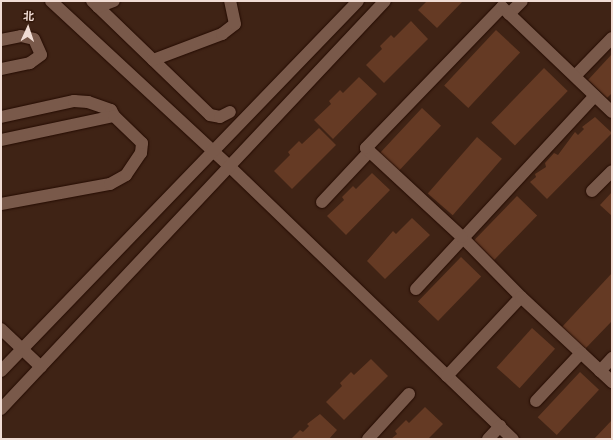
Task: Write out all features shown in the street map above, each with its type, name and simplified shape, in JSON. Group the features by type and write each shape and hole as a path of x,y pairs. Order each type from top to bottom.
{"street":[{"path":"51,1 229,166 513,439"},
{"path":"95,4 114,1"},
{"path":"153,60 222,34 235,24 230,1"},
{"path":"1,371 358,1"},
{"path":"1,409 385,1"},
{"path":"509,14 522,1"},
{"path":"95,4 210,115 220,116 230,112"},
{"path":"612,112 502,7 366,148 462,237 521,297 612,382"},
{"path":"1,40 20,36 34,39 41,55 30,63 1,69"},
{"path":"575,76 612,38"},
{"path":"416,288 595,96"},
{"path":"1,118 74,101 88,102 111,110 114,116 142,143 141,153 126,175 110,184 1,204"},
{"path":"1,140 114,116"},
{"path":"322,202 369,152"},
{"path":"592,191 612,170"},
{"path":"447,376 521,297"},
{"path":"1,329 41,367"},
{"path":"536,401 581,353"},
{"path":"600,371 612,358"},
{"path":"368,439 409,394"},
{"path":"488,439 500,426"}],"building":[{"path":"427,1 463,1 437,28 418,10"},
{"path":"411,21 428,39 384,83 366,65 382,49 380,46 391,35 394,38"},
{"path":"496,30 520,53 468,108 444,86"},
{"path":"612,54 612,93 607,98 588,80"},
{"path":"544,68 568,91 515,146 491,123"},
{"path":"359,77 377,94 333,139 314,120 331,104 329,101 340,90 343,93"},
{"path":"422,108 441,126 399,171 380,153"},
{"path":"595,117 612,133 547,199 530,182 536,177 535,174 546,167 545,163 554,153 558,155 575,132 578,135 584,129 582,127"},
{"path":"319,128 336,145 292,189 274,171 290,155 288,152 299,141 302,144"},
{"path":"477,137 502,159 453,215 428,194"},
{"path":"372,173 390,190 346,235 327,216 344,200 342,197 353,186 356,189"},
{"path":"612,192 612,216 600,205"},
{"path":"517,196 537,215 494,260 474,241"},
{"path":"412,218 430,235 385,279 367,261 393,231 396,234"},
{"path":"461,257 481,276 438,321 418,302"},
{"path":"612,273 612,321 585,349 562,327"},
{"path":"532,328 555,349 520,388 497,367"},
{"path":"371,359 388,376 344,420 326,402 342,386 340,383 351,372 354,375"},
{"path":"580,372 599,390 557,435 538,417"},
{"path":"425,407 443,424 428,439 391,439 397,434 395,431 406,420 409,423"},
{"path":"320,414 337,430 329,439 291,439 300,430 303,432 309,426 307,424"},
{"path":"612,420 612,439 594,439"}]}
